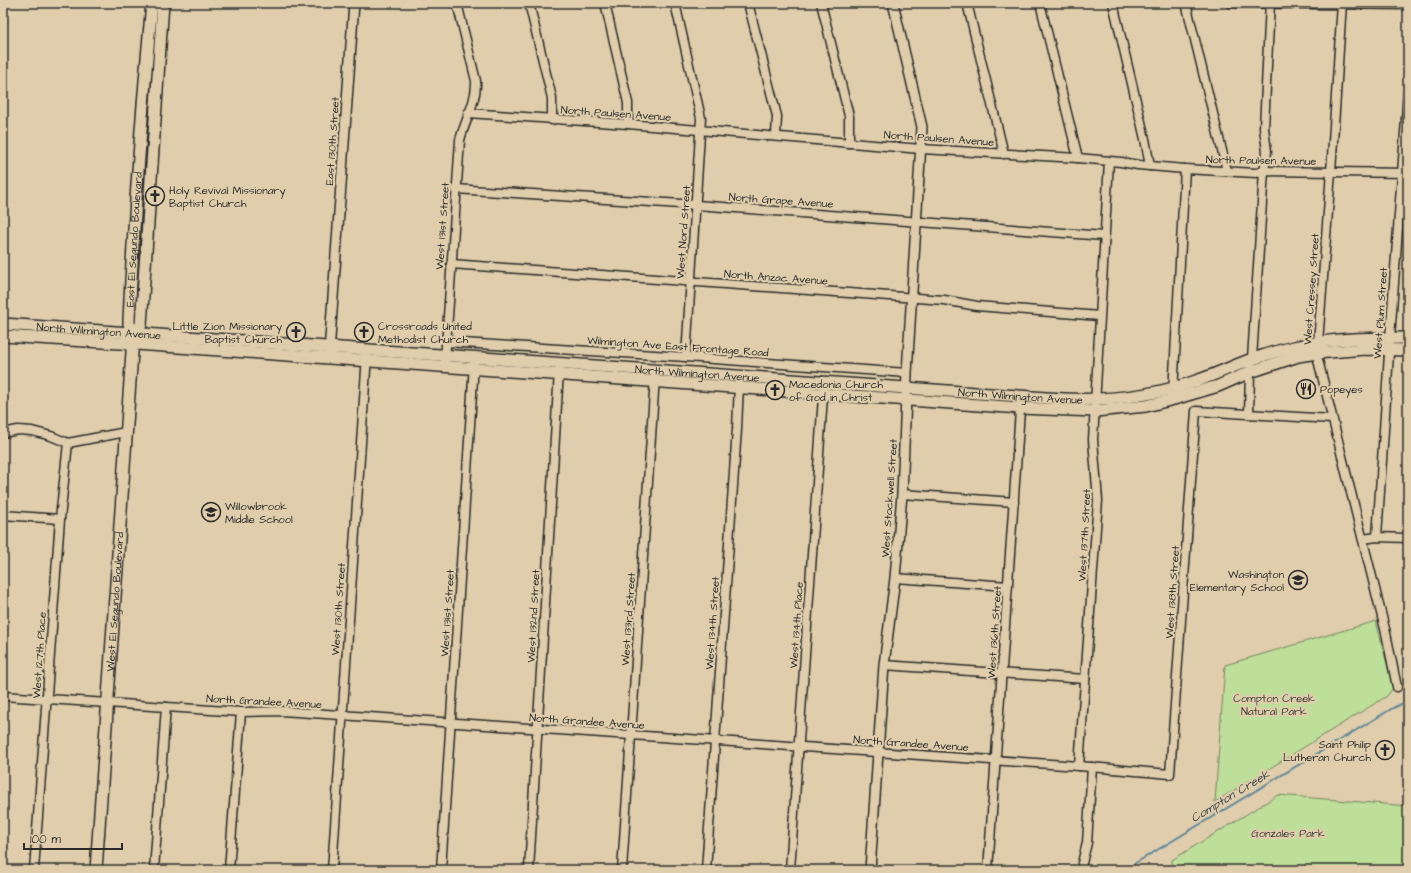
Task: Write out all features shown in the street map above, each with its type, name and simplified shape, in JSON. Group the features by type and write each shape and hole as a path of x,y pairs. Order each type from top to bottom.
{"main road":[{"name":"East El Segundo Boulevard","path":"134,340 129,324 131,271 152,3"},
{"name":"East El Segundo Boulevard","path":"134,340 142,325 163,3"},
{"name":"North Wilmington Avenue","path":"3,324 134,340 559,369 656,370 739,382"},
{"path":"3,336 134,340"},
{"name":"North Wilmington Avenue","path":"559,369 655,382 739,382 824,388 907,399 1020,402 1128,397 1156,392 1173,394 1218,386 1250,372 1340,340 1408,338"},
{"name":"West El Segundo Boulevard","path":"96,870 126,432 134,340"},
{"name":"North Wilmington Avenue","path":"824,388 907,388 1095,411 1146,406 1199,380 1252,359 1298,346 1317,348 1408,350"}],"street":[{"name":"East 130th Street","path":"329,353 354,3"},
{"name":"West 131st Street","path":"445,361 460,140 477,89 457,3"},
{"path":"529,3 552,98 552,120"},
{"path":"605,3 628,103 628,124"},
{"name":"West Nord Street","path":"675,3 700,108 701,118 686,357"},
{"path":"748,3 777,116 776,136"},
{"path":"821,3 849,116 849,143"},
{"name":"West Stockwell Street","path":"870,870 884,665 895,578 902,494 907,373 922,127 893,3"},
{"path":"967,3 1004,154"},
{"path":"1040,3 1078,158"},
{"path":"1113,3 1146,139 1150,166"},
{"path":"1186,3 1227,171"},
{"path":"1231,3 1408,5"},
{"path":"1270,3 1264,128 1267,152 1264,171 1250,372 1249,414 1332,420"},
{"name":"West Cressey Street","path":"1342,4 1331,172 1317,348 1332,420 1386,633 1397,687"},
{"name":"West Plum Street","path":"1377,537 1389,350 1405,173 1408,91"},
{"name":"North Paulsen Avenue","path":"468,113 552,120 628,124 921,149 1078,158 1185,169 1256,173 1264,171 1405,173"},
{"name":"West 137th Street","path":"1079,766 1098,500 1093,440 1109,161"},
{"path":"1173,394 1185,169"},
{"name":"North Grape Avenue","path":"456,189 917,221 1104,236"},
{"name":"North Anzac Avenue","path":"451,264 944,300 977,306 1100,316"},
{"name":"Wilmington Ave East Frontage Road","path":"446,342 907,373"},
{"name":"West 130th Street","path":"332,870 367,356"},
{"name":"West 131st Street","path":"441,870 474,363"},
{"name":"West 132nd Street","path":"529,870 559,369"},
{"name":"West 133rd Street","path":"622,870 656,370"},
{"name":"West 134th Street","path":"706,870 739,382"},
{"name":"West 134th Place","path":"790,870 824,388"},
{"name":"West 136th Street","path":"988,870 1020,402"},
{"name":"West 138th Street","path":"1170,774 1196,411 1249,414"},
{"path":"3,433 18,430 32,431 51,436 68,443 126,432"},
{"name":"West 127th Place","path":"34,870 60,519 68,443"},
{"path":"902,494 1014,502"},
{"path":"3,516 60,519"},
{"path":"1363,539 1377,537 1408,538"},
{"path":"895,578 1008,586"},
{"path":"884,665 1085,679"},
{"name":"North Grandee Avenue","path":"3,696 241,712 282,711 996,760 1170,774"},
{"path":"154,870 166,706"},
{"path":"229,870 241,712"},
{"path":"1082,864 1087,843 1092,767"}],"green space":[{"name":"Compton Creek Natural Park","path":"1376,621 1393,688 1387,696 1215,802 1225,665"},
{"name":"Gonzales Park","path":"1278,795 1408,806 1408,870 1172,870 1172,860"}],"waterway":[{"name":"Compton Creek","path":"1124,870 1393,708 1408,701"}],"place":[{"name":"Holy Revival Missionary Baptist Church","path":"155,196"},
{"name":"Little Zion Missionary Baptist Church","path":"296,332"},
{"name":"Crossroads United Methodist Church","path":"364,332"},
{"name":"Popeyes","path":"1306,389"},
{"name":"Macedonia Church of God in Christ","path":"775,390"},
{"name":"Willowbrook Middle School","path":"211,512"},
{"name":"Washington Elementary School","path":"1298,580"},
{"name":"Saint Philip Lutheran Church","path":"1385,750"}]}
